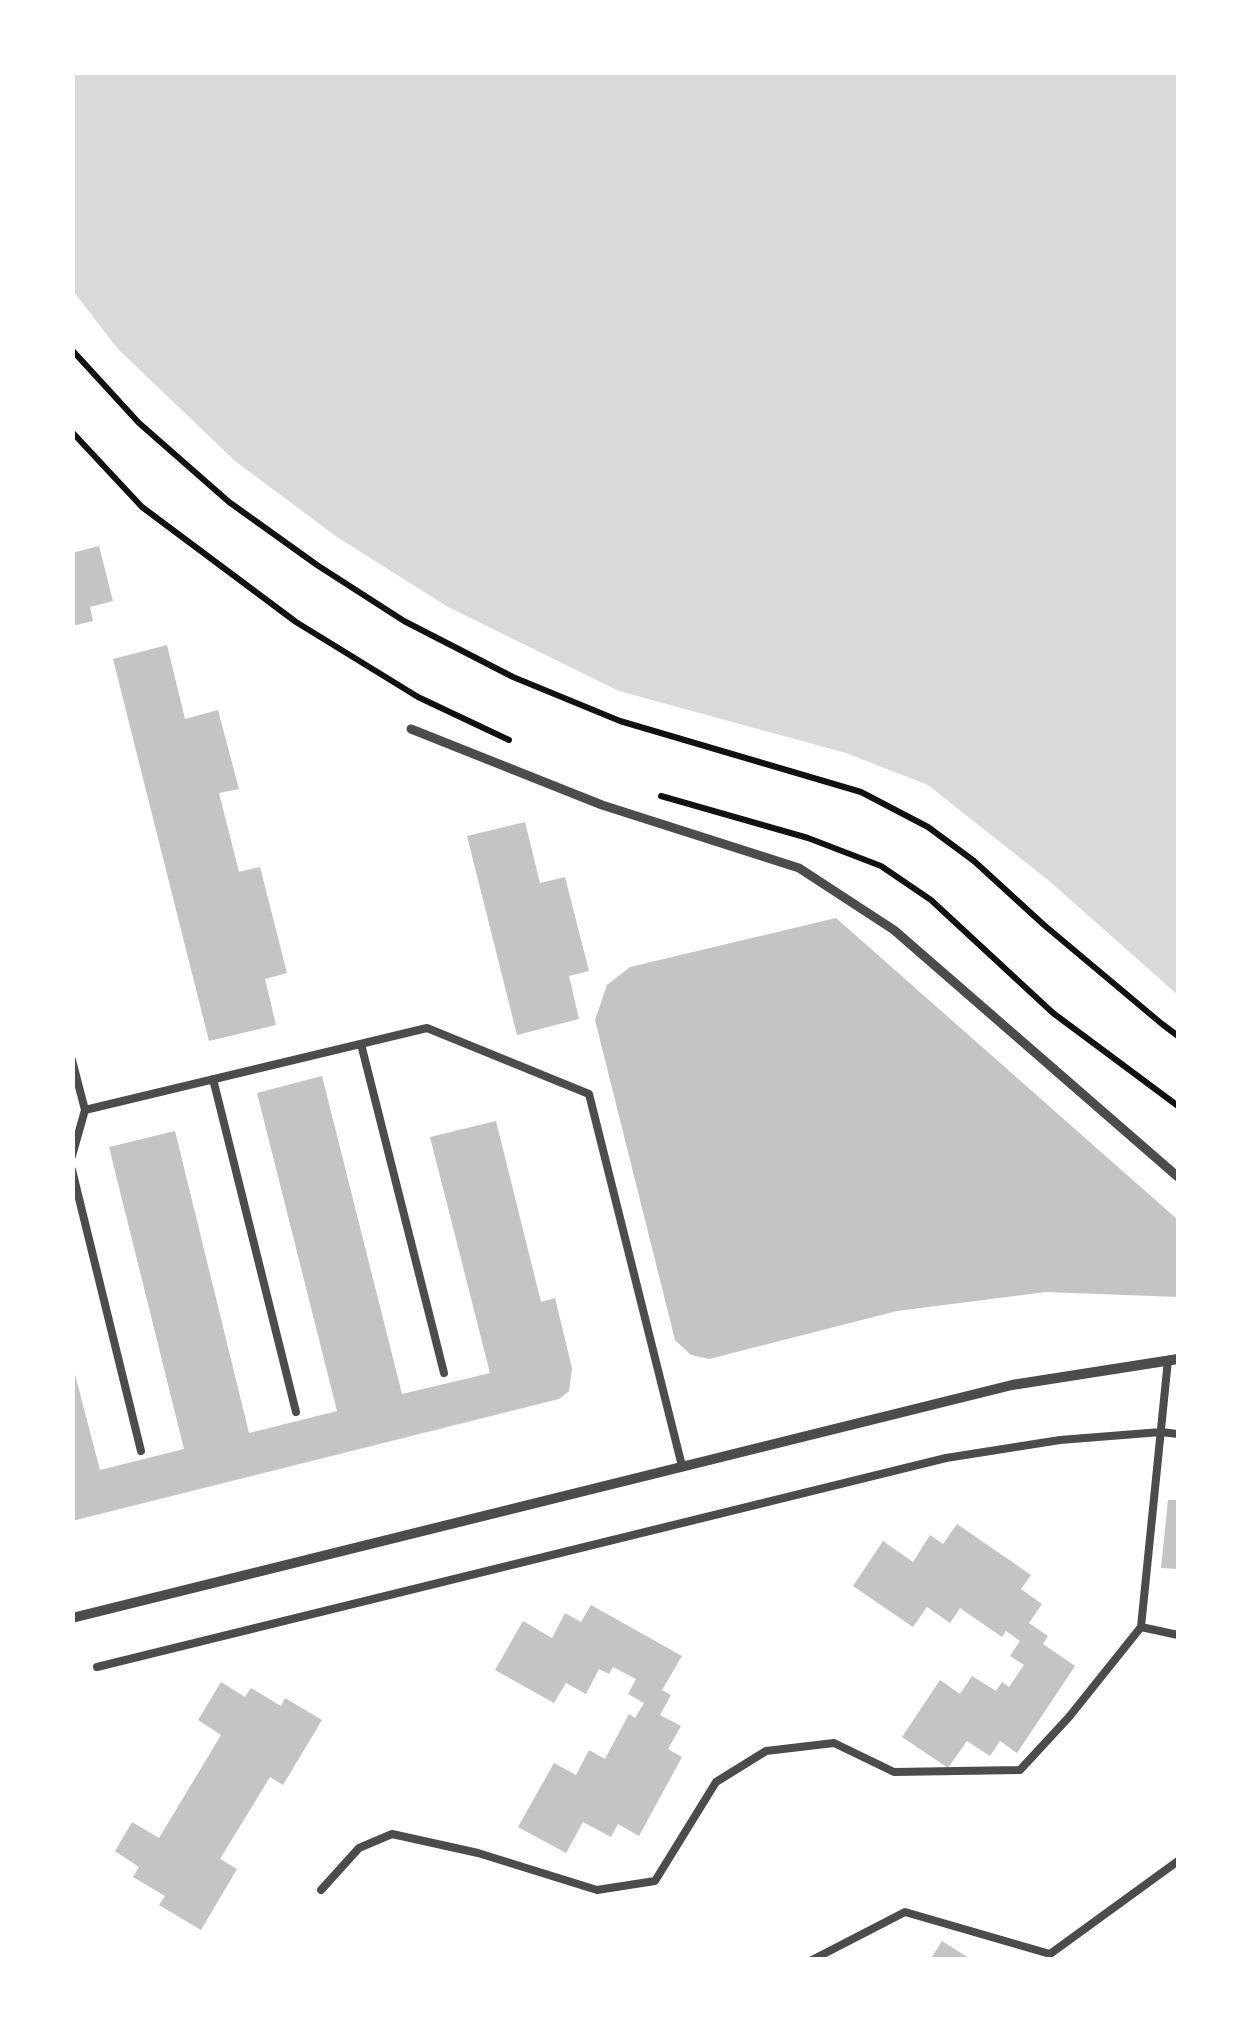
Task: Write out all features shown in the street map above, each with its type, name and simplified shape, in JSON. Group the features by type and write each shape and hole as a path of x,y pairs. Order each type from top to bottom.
{"street":[{"path":"411,728 602,805 799,868 894,930 1178,1177"},
{"path":"72,1618 1012,1385 1173,1360"}],"lane":[{"path":"84,1110 427,1028 588,1094 682,1466"},
{"path":"361,1044 444,1373"},
{"path":"72,1060 84,1110 72,1156"},
{"path":"213,1079 296,1412"},
{"path":"72,1170 141,1451"},
{"path":"321,1890 359,1848 392,1834 478,1853 597,1890 655,1882 716,1782 766,1751 834,1743 894,1772 1020,1770 1069,1717 1141,1626 1161,1432 1173,1360"},
{"path":"98,1667 946,1458 1060,1440 1178,1434"},
{"path":"1141,1626 1178,1635"},
{"path":"812,1960 906,1912 1051,1957 1178,1861"}],"path":[{"path":"72,350 139,423 229,502 404,622 513,677 620,721 860,792 928,827 974,861 1178,1036"},
{"path":"72,432 142,508 296,622 418,697 520,745"},
{"path":"650,794 808,838 881,866 931,900 1053,1013 1178,1106"}],"shaded area":[{"path":"73,72 1178,73 1178,995 1048,880 928,785 846,753 619,691 448,607 337,537 235,461 118,349 73,291"}],"building":[{"path":"99,546 113,601 90,607 93,621 72,626 72,553"},
{"path":"167,645 185,719 218,710 239,789 219,793 239,872 260,867 287,973 265,979 276,1025 209,1041 113,659"},
{"path":"525,822 540,883 565,877 589,971 569,976 579,1019 517,1035 467,836"},
{"path":"836,918 1178,1220 1178,1297 1046,1292 897,1311 709,1359 691,1355 675,1340 595,1020 607,985 630,967"},
{"path":"322,1076 402,1394 490,1373 430,1137 496,1121 541,1302 555,1298 572,1368 569,1391 559,1399 72,1521 72,1363 100,1470 184,1449 109,1147 175,1131 249,1433 337,1411 257,1093"},
{"path":"1168,1500 1178,1500 1178,1569 1161,1568"},
{"path":"957,1524 1031,1575 1021,1589 1042,1604 1029,1623 1048,1636 1043,1644 1075,1666 1017,1753 1000,1741 990,1756 967,1741 948,1768 902,1737 940,1680 960,1694 972,1676 996,1691 1002,1682 1009,1687 1024,1665 1010,1656 1020,1641 1006,1631 1002,1637 960,1608 950,1623 927,1607 913,1627 853,1586 883,1541 913,1562 930,1535 943,1544"},
{"path":"591,1605 682,1656 662,1690 671,1695 660,1715 681,1726 668,1749 682,1757 639,1836 618,1824 611,1837 583,1822 566,1853 518,1827 554,1763 576,1775 589,1750 605,1759 629,1714 635,1718 644,1703 628,1694 636,1679 613,1667 609,1674 599,1669 586,1694 566,1683 554,1703 495,1670 523,1621 552,1638 565,1613 581,1622"},
{"path":"221,1682 245,1697 251,1688 281,1706 285,1698 322,1720 283,1785 270,1777 220,1859 237,1869 201,1930 159,1905 165,1896 133,1877 139,1867 115,1851 132,1822 159,1838 221,1735 198,1720"},
{"path":"942,1941 972,1960 930,1960"}]}
